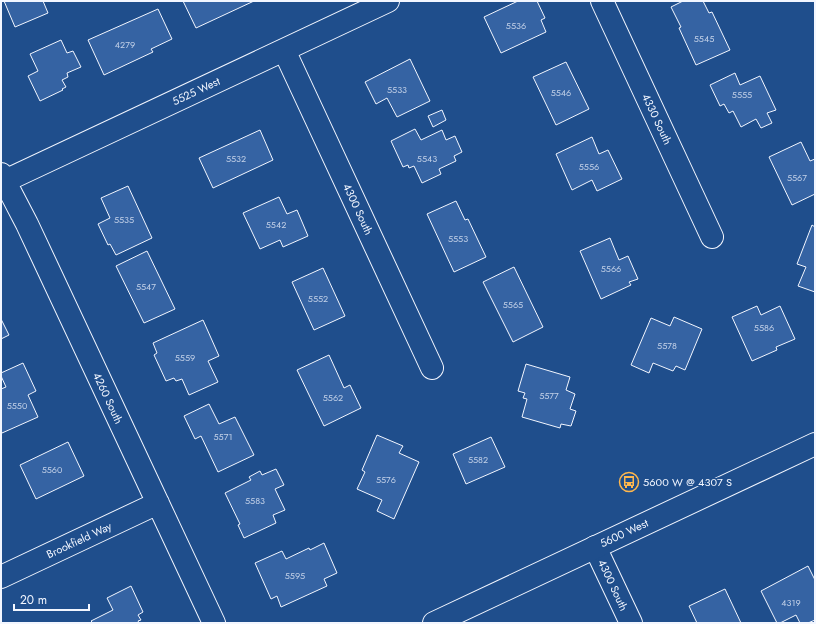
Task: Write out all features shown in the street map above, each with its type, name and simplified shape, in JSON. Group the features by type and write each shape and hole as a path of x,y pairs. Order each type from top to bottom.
{"street":[{"name":"5525 West","path":"3,178 388,1"},
{"name":"4330 South","path":"602,1 712,237"},
{"name":"4300 South","path":"284,50 432,368"},
{"name":"4260 South","path":"3,178 27,224 214,623"},
{"name":"5600 West","path":"434,623 815,444"},
{"name":"Brookfield Way","path":"1,577 158,503"},
{"name":"4300 South","path":"595,547 631,623"}],"building":[{"path":"4,1 43,1 48,13 15,27"},
{"path":"183,1 254,1 196,28"},
{"path":"518,1 537,1 545,18 541,20 546,32 501,53 484,17"},
{"path":"683,1 703,1 709,13 712,12 730,50 696,65 679,28 681,27 671,7"},
{"path":"158,9 172,39 151,49 153,52 104,75 88,40"},
{"path":"61,40 67,53 73,51 81,67 67,73 68,77 62,80 66,87 62,89 63,90 40,101 28,76 38,71 30,54"},
{"path":"410,59 430,101 397,117 387,98 376,104 365,82"},
{"path":"566,62 589,109 556,125 533,77"},
{"path":"735,73 740,85 760,76 776,110 767,113 772,123 761,128 756,119 741,127 733,111 729,113 724,104 720,106 710,85"},
{"path":"442,110 446,120 433,127 428,116"},
{"path":"415,129 421,140 442,130 446,140 455,136 462,152 454,156 456,161 439,169 441,174 422,183 414,166 409,168 408,165 403,167 391,141"},
{"path":"260,130 273,160 213,188 199,158"},
{"path":"592,137 599,154 608,150 622,179 597,191 592,180 572,190 556,154"},
{"path":"801,142 810,161 815,159 815,194 792,205 769,157"},
{"path":"128,186 152,238 116,255 110,244 108,245 98,224 110,218 101,198"},
{"path":"279,197 287,214 297,210 308,236 283,247 280,240 260,249 243,213"},
{"path":"456,201 465,220 468,219 486,257 454,272 427,214"},
{"path":"812,225 815,227 815,292 798,286 806,267 797,264"},
{"path":"610,238 619,260 628,256 638,279 629,282 631,285 601,299 580,251"},
{"path":"147,251 175,309 144,323 116,266"},
{"path":"514,267 543,327 513,342 483,282"},
{"path":"323,268 345,316 314,330 292,282"},
{"path":"757,306 761,315 780,306 795,339 776,347 777,350 752,361 732,317"},
{"path":"674,317 702,329 685,370 676,366 673,371 653,363 649,373 631,365 651,318 670,326"},
{"path":"1,319 9,335 1,339"},
{"path":"203,320 219,356 208,361 218,382 189,395 182,379 176,381 174,378 166,381 154,355 157,353 153,343"},
{"path":"329,355 344,388 350,385 361,408 324,426 297,370"},
{"path":"23,363 36,391 28,395 38,417 2,433 1,389 6,387 1,373"},
{"path":"526,364 570,377 566,390 575,394 570,409 576,411 571,426 561,424 560,428 522,417 527,399 523,398 525,393 518,391"},
{"path":"209,404 219,424 235,417 254,455 218,472 201,436 195,439 184,416"},
{"path":"377,435 403,446 399,453 419,462 394,519 377,511 382,500 357,489 365,472 362,470"},
{"path":"491,437 505,467 466,484 453,454"},
{"path":"68,442 84,476 36,499 20,465"},
{"path":"276,469 284,485 275,489 285,510 273,515 276,523 244,538 238,525 240,524 225,493 251,480 249,477 260,471 262,475"},
{"path":"324,543 337,573 324,579 327,586 281,607 277,596 271,599 255,563 282,551 286,559 309,548 310,550"},
{"path":"808,566 815,580 815,620 808,623 800,623 796,615 777,623 761,591"},
{"path":"131,586 143,612 138,615 141,620 138,621 139,623 93,623 91,621 113,610 107,598"},
{"path":"725,589 741,623 697,623 689,606"}],"place":[{"name":"5600 W @ 4307 S","path":"629,482"}]}
